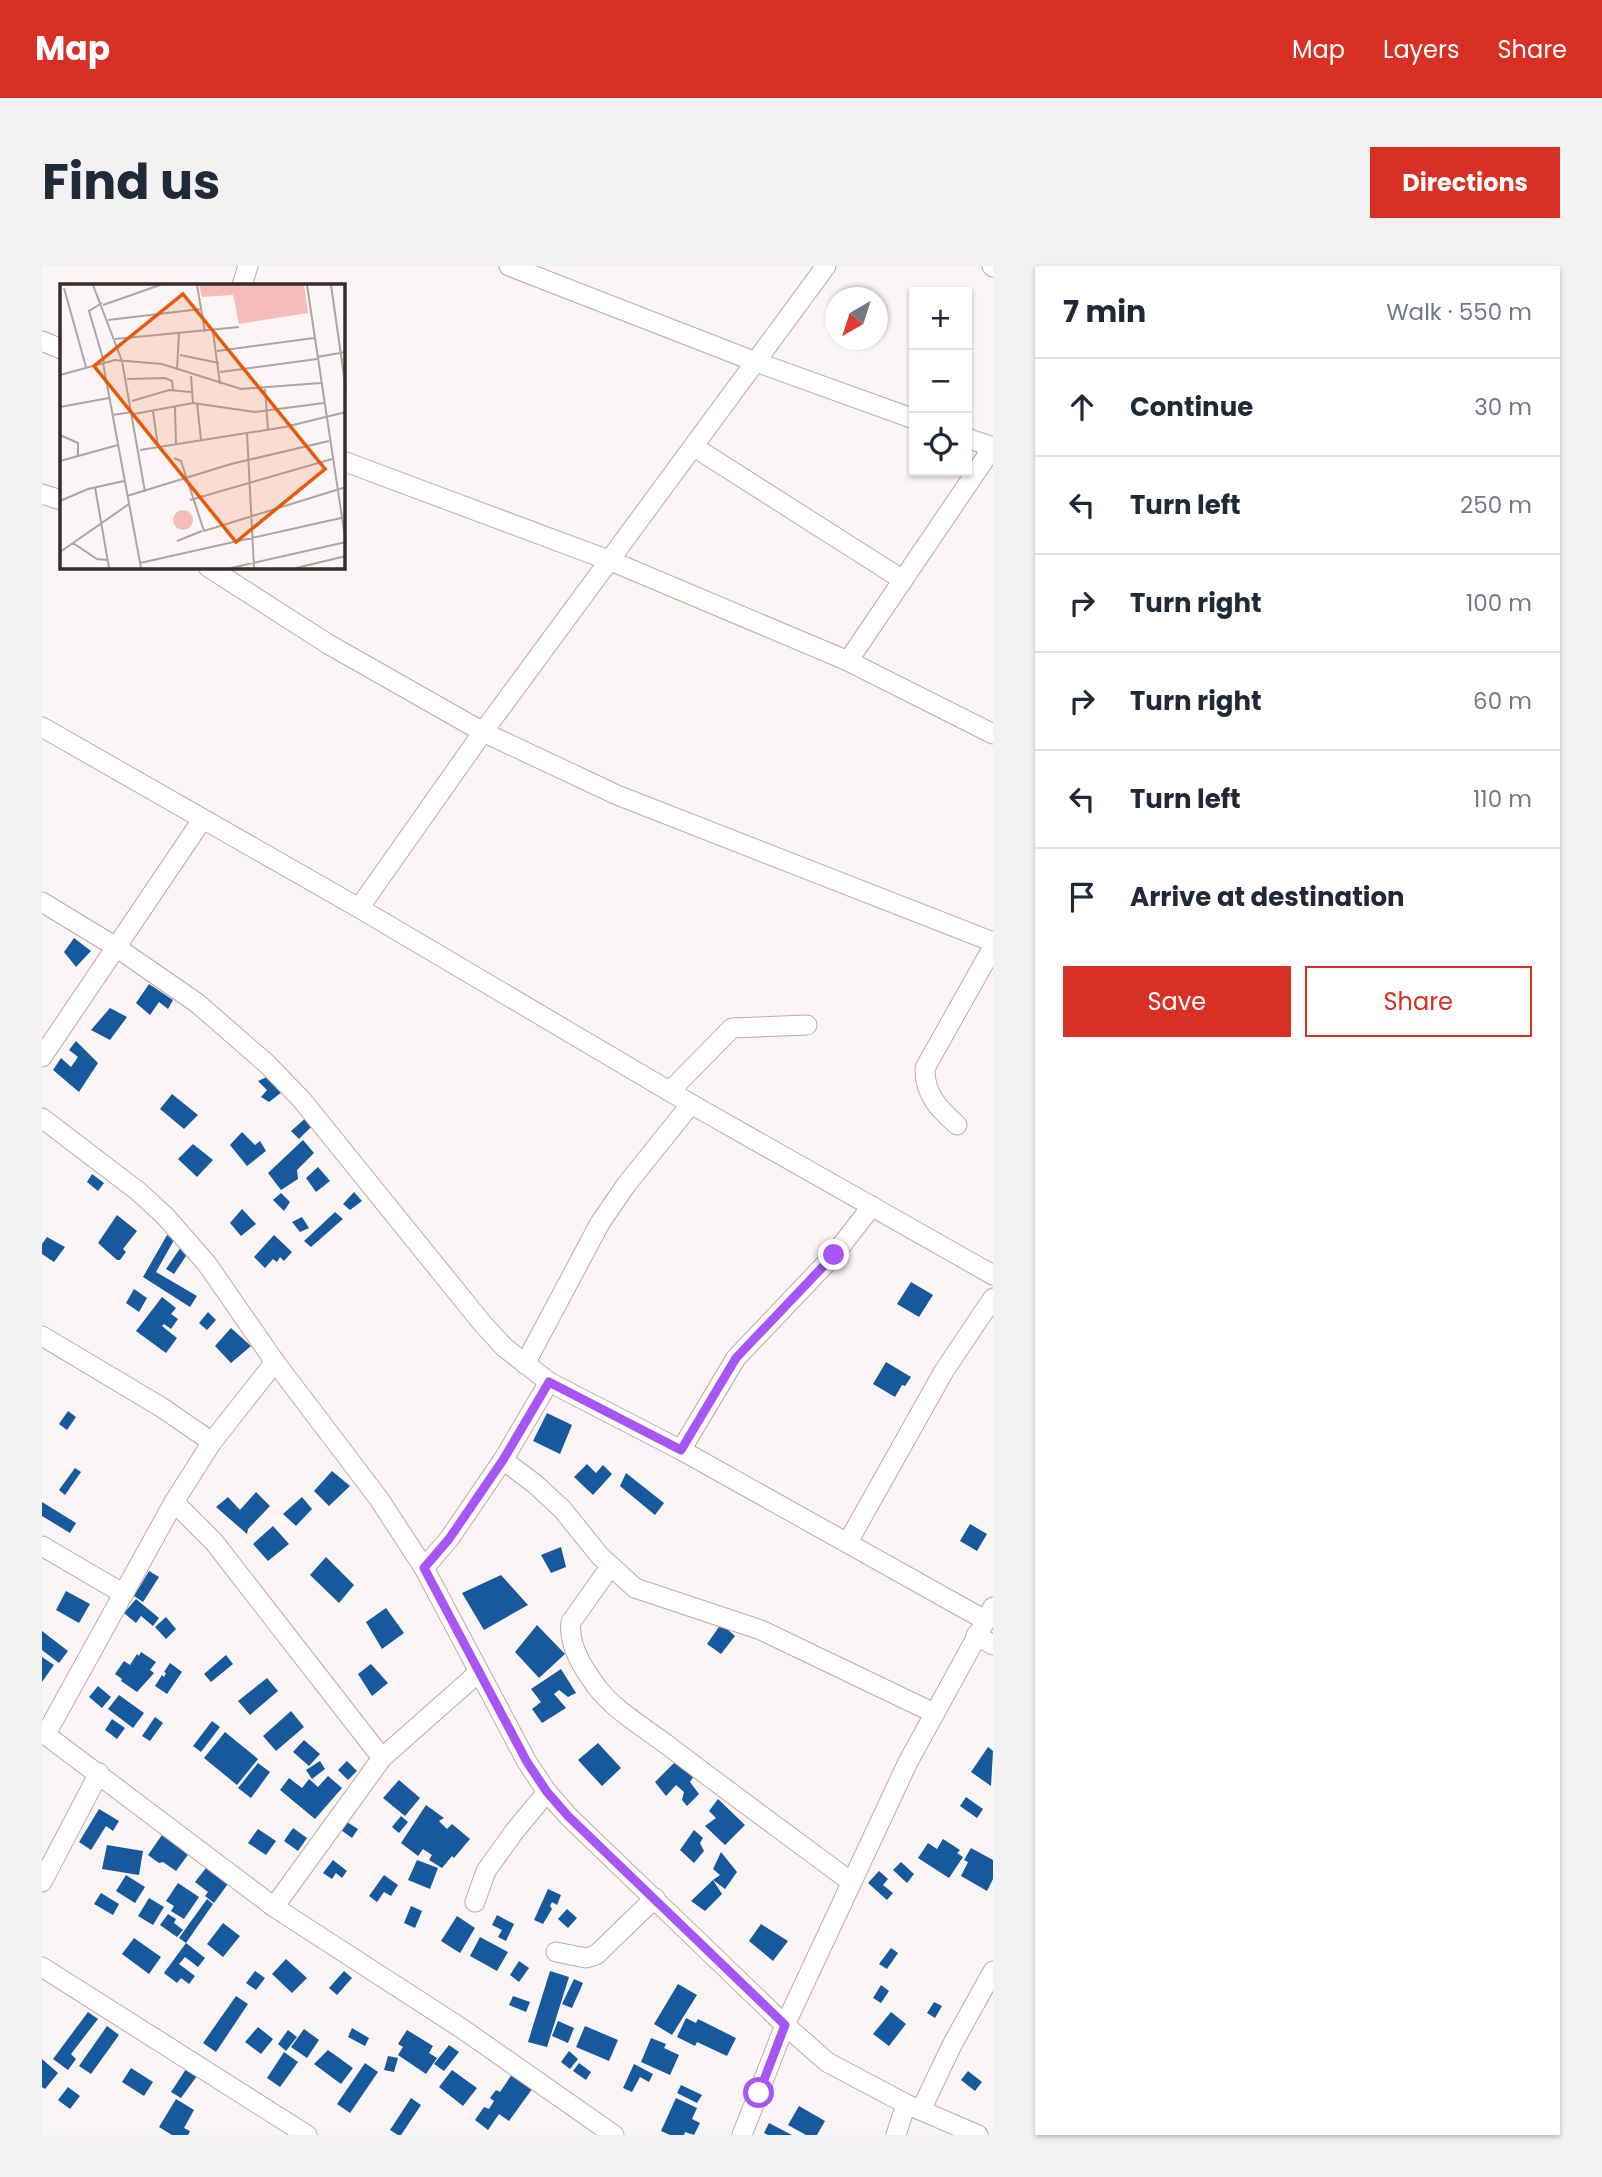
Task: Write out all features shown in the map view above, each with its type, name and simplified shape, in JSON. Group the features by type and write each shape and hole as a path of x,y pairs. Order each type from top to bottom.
{"street":[{"path":"242,284 248,266"},
{"path":"509,266 756,362 909,417"},
{"path":"359,908 483,732 826,266"},
{"path":"42,341 60,349"},
{"path":"848,661 993,447 972,440"},
{"path":"694,447 903,580"},
{"path":"345,462 611,561 848,661 993,734"},
{"path":"42,494 60,500"},
{"path":"211,569 328,644 483,732 617,794 993,944 925,1068 929,1094 937,1108 957,1125"},
{"path":"42,727 359,908 691,1104 993,1275"},
{"path":"42,1057 202,820"},
{"path":"42,902 116,947 197,1003 267,1064 301,1099 504,1348 549,1382 681,1450 848,1542 987,1627 934,1713 908,1762 785,2025 742,2135"},
{"path":"670,1091 732,1028 807,1026"},
{"path":"525,1364 600,1223 626,1185 691,1104"},
{"path":"42,1118 139,1192 166,1217 207,1264 275,1362 379,1499 424,1568 527,1762 547,1792 568,1816 827,2062 914,2107 978,2135"},
{"path":"681,1450 736,1358 834,1255 873,1206"},
{"path":"848,1542 944,1371 993,1298"},
{"path":"42,1336 212,1441"},
{"path":"275,1362 212,1441 174,1502 44,1733 274,1908 461,2028 614,2135"},
{"path":"424,1568 449,1539 503,1460 549,1382"},
{"path":"503,1460 536,1484 562,1509 610,1567 635,1588 761,1630 934,1713"},
{"path":"174,1502 214,1542 382,1758"},
{"path":"42,1546 124,1594"},
{"path":"610,1567 578,1612 570,1631 571,1641 584,1669 597,1687 640,1725 851,1882"},
{"path":"274,1908 382,1758 478,1673"},
{"path":"42,1882 99,1773"},
{"path":"475,1902 486,1871 547,1792"},
{"path":"556,1952 586,1958 596,1955 655,1898"},
{"path":"42,1968 307,2135"},
{"path":"896,2135 952,2045 993,1971"}],"building":[{"path":"74,938 91,951 76,967 64,952"},
{"path":"149,984 173,1000 168,1009 159,1002 150,1015 136,1003"},
{"path":"110,1008 127,1017 110,1040 91,1030"},
{"path":"76,1041 98,1063 79,1092 53,1070 61,1058 71,1067 78,1057 69,1050"},
{"path":"269,1076 282,1092 269,1102 261,1097 267,1090 258,1081"},
{"path":"172,1094 198,1115 184,1129 160,1109"},
{"path":"307,1117 314,1124 299,1139 291,1131"},
{"path":"242,1132 255,1145 260,1141 266,1151 247,1166 230,1145"},
{"path":"303,1140 314,1153 297,1170 298,1179 281,1190 268,1173"},
{"path":"193,1144 213,1160 197,1177 178,1159"},
{"path":"318,1167 330,1181 316,1192 306,1178"},
{"path":"92,1174 104,1183 98,1191 87,1182"},
{"path":"354,1192 362,1201 350,1210 343,1204"},
{"path":"281,1193 290,1202 284,1211 273,1200"},
{"path":"242,1209 256,1224 241,1236 230,1223"},
{"path":"335,1212 343,1219 311,1247 304,1241"},
{"path":"117,1215 137,1231 123,1249 126,1252 120,1260 98,1243"},
{"path":"302,1217 309,1228 300,1232 292,1222"},
{"path":"167,1235 174,1240 156,1272 197,1296 190,1307 143,1277"},
{"path":"274,1235 292,1252 284,1261 280,1257 277,1262 273,1259 265,1268 254,1257"},
{"path":"47,1237 65,1247 54,1262 42,1254 42,1244"},
{"path":"183,1244 190,1250 174,1274 166,1269"},
{"path":"911,1282 933,1295 919,1317 897,1304"},
{"path":"134,1289 147,1298 139,1312 126,1303"},
{"path":"162,1297 176,1308 171,1314 178,1319 171,1329 164,1324 162,1326 177,1338 166,1353 136,1331"},
{"path":"208,1312 216,1320 207,1330 199,1323"},
{"path":"231,1328 251,1346 231,1363 215,1346"},
{"path":"886,1362 911,1377 895,1397 873,1384"},
{"path":"68,1411 76,1417 67,1430 59,1424"},
{"path":"547,1413 572,1425 560,1454 533,1441"},
{"path":"587,1464 596,1473 603,1465 612,1474 593,1495 574,1477"},
{"path":"75,1468 81,1472 65,1495 59,1490"},
{"path":"332,1471 350,1486 329,1506 314,1491"},
{"path":"626,1473 664,1503 655,1515 620,1486"},
{"path":"256,1492 270,1506 248,1529 247,1534 216,1507 228,1497 240,1510"},
{"path":"302,1497 312,1509 296,1526 283,1514"},
{"path":"42,1502 76,1523 70,1533 42,1516"},
{"path":"970,1524 987,1534 977,1551 960,1541"},
{"path":"273,1526 289,1544 268,1561 253,1544"},
{"path":"561,1547 566,1567 551,1573 541,1555"},
{"path":"326,1557 354,1585 339,1603 310,1575"},
{"path":"149,1571 159,1577 143,1602 134,1596"},
{"path":"501,1575 528,1605 484,1630 462,1593"},
{"path":"66,1591 90,1604 79,1623 56,1610"},
{"path":"136,1599 159,1618 153,1626 141,1616 136,1623 124,1613"},
{"path":"386,1608 404,1633 382,1649 366,1622"},
{"path":"166,1617 176,1629 166,1639 155,1627"},
{"path":"721,1624 735,1636 721,1654 707,1644"},
{"path":"537,1625 565,1654 539,1678 515,1652"},
{"path":"42,1631 68,1651 59,1663 42,1650"},
{"path":"141,1652 156,1662 150,1670 154,1673 137,1692 115,1674 124,1661 130,1665"},
{"path":"226,1655 233,1664 211,1682 204,1674"},
{"path":"42,1657 54,1665 42,1682"},
{"path":"170,1663 182,1672 167,1694 155,1686 162,1675 164,1677"},
{"path":"371,1664 388,1683 372,1696 358,1674"},
{"path":"561,1669 576,1693 568,1697 559,1690 554,1694 566,1708 542,1723 532,1709 541,1702 531,1689"},
{"path":"267,1678 278,1691 250,1715 238,1701"},
{"path":"98,1686 111,1697 102,1708 89,1697"},
{"path":"119,1695 144,1713 133,1728 108,1709"},
{"path":"291,1711 304,1727 276,1751 263,1736"},
{"path":"155,1717 163,1723 150,1741 142,1736"},
{"path":"112,1719 125,1728 117,1739 105,1730"},
{"path":"212,1721 220,1727 201,1752 193,1746"},
{"path":"225,1732 258,1759 237,1785 204,1758"},
{"path":"304,1740 320,1754 309,1766 293,1752"},
{"path":"598,1743 621,1768 602,1786 578,1760"},
{"path":"988,1747 993,1751 991,1786 971,1772"},
{"path":"320,1761 325,1769 312,1779 306,1770"},
{"path":"347,1761 357,1771 348,1780 338,1770"},
{"path":"676,1761 694,1776 690,1782 699,1794 687,1806 682,1800 684,1792 676,1785 666,1796 655,1782"},
{"path":"258,1763 270,1772 251,1798 238,1788"},
{"path":"328,1776 342,1788 315,1819 280,1790 289,1778 302,1788 309,1779 318,1787"},
{"path":"399,1780 420,1798 405,1816 383,1798"},
{"path":"966,1797 983,1809 977,1818 960,1806"},
{"path":"718,1799 745,1825 725,1845 705,1826 716,1818 709,1811"},
{"path":"426,1805 444,1818 439,1821 447,1829 452,1824 470,1839 442,1868 429,1860 432,1855 423,1849 418,1856 401,1843"},
{"path":"99,1809 119,1821 113,1831 106,1826 91,1850 79,1842"},
{"path":"401,1816 408,1822 399,1833 392,1827"},
{"path":"347,1822 358,1829 352,1838 341,1830"},
{"path":"293,1828 307,1838 298,1851 284,1841"},
{"path":"258,1829 276,1841 266,1855 248,1843"},
{"path":"694,1830 703,1838 700,1843 704,1851 694,1863 680,1850"},
{"path":"164,1832 190,1852 176,1871 148,1855"},
{"path":"943,1839 960,1850 957,1853 963,1857 949,1878 918,1858 928,1843 937,1849"},
{"path":"107,1845 143,1851 139,1875 102,1869"},
{"path":"971,1848 993,1860 993,1879 987,1891 961,1876 968,1862 964,1860"},
{"path":"721,1852 737,1872 725,1889 713,1880 720,1875 713,1869"},
{"path":"333,1860 347,1871 342,1878 336,1873 332,1879 323,1873"},
{"path":"417,1860 438,1868 430,1889 408,1880"},
{"path":"901,1862 914,1874 907,1883 893,1870"},
{"path":"209,1864 230,1881 214,1903 205,1896 208,1892 195,1882"},
{"path":"879,1871 888,1879 883,1885 893,1893 887,1900 868,1883"},
{"path":"126,1875 145,1887 135,1903 116,1891"},
{"path":"384,1875 398,1885 391,1896 384,1892 377,1902 369,1896"},
{"path":"713,1880 722,1894 705,1911 691,1901"},
{"path":"178,1883 199,1897 184,1919 171,1911 174,1906 166,1901"},
{"path":"548,1889 561,1895 557,1905 552,1902 552,1909 543,1924 534,1920"},
{"path":"101,1893 119,1904 113,1915 94,1904"},
{"path":"149,1898 164,1907 153,1925 138,1916"},
{"path":"207,1899 213,1904 186,1943 179,1938"},
{"path":"411,1906 422,1911 415,1928 404,1923"},
{"path":"567,1909 577,1918 568,1928 558,1919"},
{"path":"168,1914 176,1919 174,1923 183,1930 177,1937 160,1925"},
{"path":"497,1915 514,1924 506,1941 498,1937 502,1930 492,1925"},
{"path":"457,1916 475,1928 460,1953 441,1941"},
{"path":"223,1923 240,1936 223,1957 207,1944"},
{"path":"761,1924 788,1941 773,1961 749,1941"},
{"path":"480,1937 508,1952 497,1971 470,1956"},
{"path":"134,1938 161,1957 149,1974 122,1954"},
{"path":"186,1943 205,1958 198,1967 185,1957 179,1964 195,1976 189,1984 181,1978 177,1983 164,1973"},
{"path":"891,1948 898,1953 887,1969 879,1964"},
{"path":"286,1959 307,1978 292,1993 272,1974"},
{"path":"519,1961 529,1968 519,1982 510,1975"},
{"path":"255,1971 265,1978 256,1990 246,1983"},
{"path":"344,1971 352,1978 337,1995 329,1988"},
{"path":"550,1971 569,1977 547,2047 528,2042"},
{"path":"574,1979 583,1983 572,2008 562,2004"},
{"path":"678,1984 697,1995 672,2035 654,2024"},
{"path":"881,1985 889,1991 881,2003 873,1998"},
{"path":"236,1996 248,2004 216,2052 203,2043"},
{"path":"513,1996 530,2002 526,2012 509,2005"},
{"path":"934,2002 942,2006 935,2018 927,2013"},
{"path":"88,2012 98,2019 71,2054 76,2059 68,2070 53,2059"},
{"path":"891,2012 906,2024 889,2046 873,2034"},
{"path":"686,2018 696,2023 698,2019 736,2038 727,2056 697,2042 695,2046 677,2037"},
{"path":"558,2021 574,2028 568,2043 552,2036"},
{"path":"107,2026 119,2035 91,2074 79,2066"},
{"path":"585,2026 618,2040 609,2061 576,2047"},
{"path":"258,2027 273,2039 261,2054 245,2042"},
{"path":"352,2028 369,2038 365,2046 348,2037"},
{"path":"304,2029 319,2040 307,2058 291,2047"},
{"path":"288,2030 297,2037 286,2051 278,2044"},
{"path":"407,2030 433,2046 429,2053 437,2058 426,2074 398,2055 403,2047 398,2044"},
{"path":"651,2038 666,2044 664,2048 679,2055 670,2075 641,2062"},
{"path":"449,2045 459,2052 444,2071 434,2064"},
{"path":"328,2050 353,2068 341,2084 314,2064"},
{"path":"569,2051 578,2059 570,2069 561,2062"},
{"path":"284,2052 298,2062 280,2087 267,2078"},
{"path":"388,2056 398,2058 394,2072 384,2070"},
{"path":"42,2059 58,2073 45,2089 42,2087"},
{"path":"365,2063 378,2072 350,2113 337,2104"},
{"path":"579,2063 591,2072 586,2080 573,2071"},
{"path":"634,2064 653,2074 649,2082 640,2077 632,2092 623,2088"},
{"path":"131,2068 153,2082 144,2096 122,2082"},
{"path":"186,2069 197,2076 181,2098 171,2092"},
{"path":"452,2070 477,2088 463,2106 439,2087"},
{"path":"515,2070 535,2085 509,2121 499,2114 488,2130 475,2120 484,2107 489,2109 494,2101 490,2098 496,2090 500,2092"},
{"path":"968,2071 982,2082 975,2091 961,2080"},
{"path":"681,2085 702,2095 697,2103 677,2093"},
{"path":"68,2087 80,2096 70,2109 58,2100"},
{"path":"411,2098 421,2105 401,2135 398,2135 390,2130"},
{"path":"676,2098 697,2108 692,2119 700,2123 694,2135 685,2132 684,2135 670,2135 661,2131"},
{"path":"176,2099 194,2110 184,2128 190,2131 188,2135 172,2135 159,2127"},
{"path":"799,2106 825,2121 817,2135 806,2135 788,2125"},
{"path":"769,2123 792,2135 764,2133"}],"route":[{"path":"759,2093 785,2025 568,1816 547,1792 527,1762 478,1673 424,1568 449,1539 503,1460 549,1382 681,1450 736,1358 834,1255"}]}
